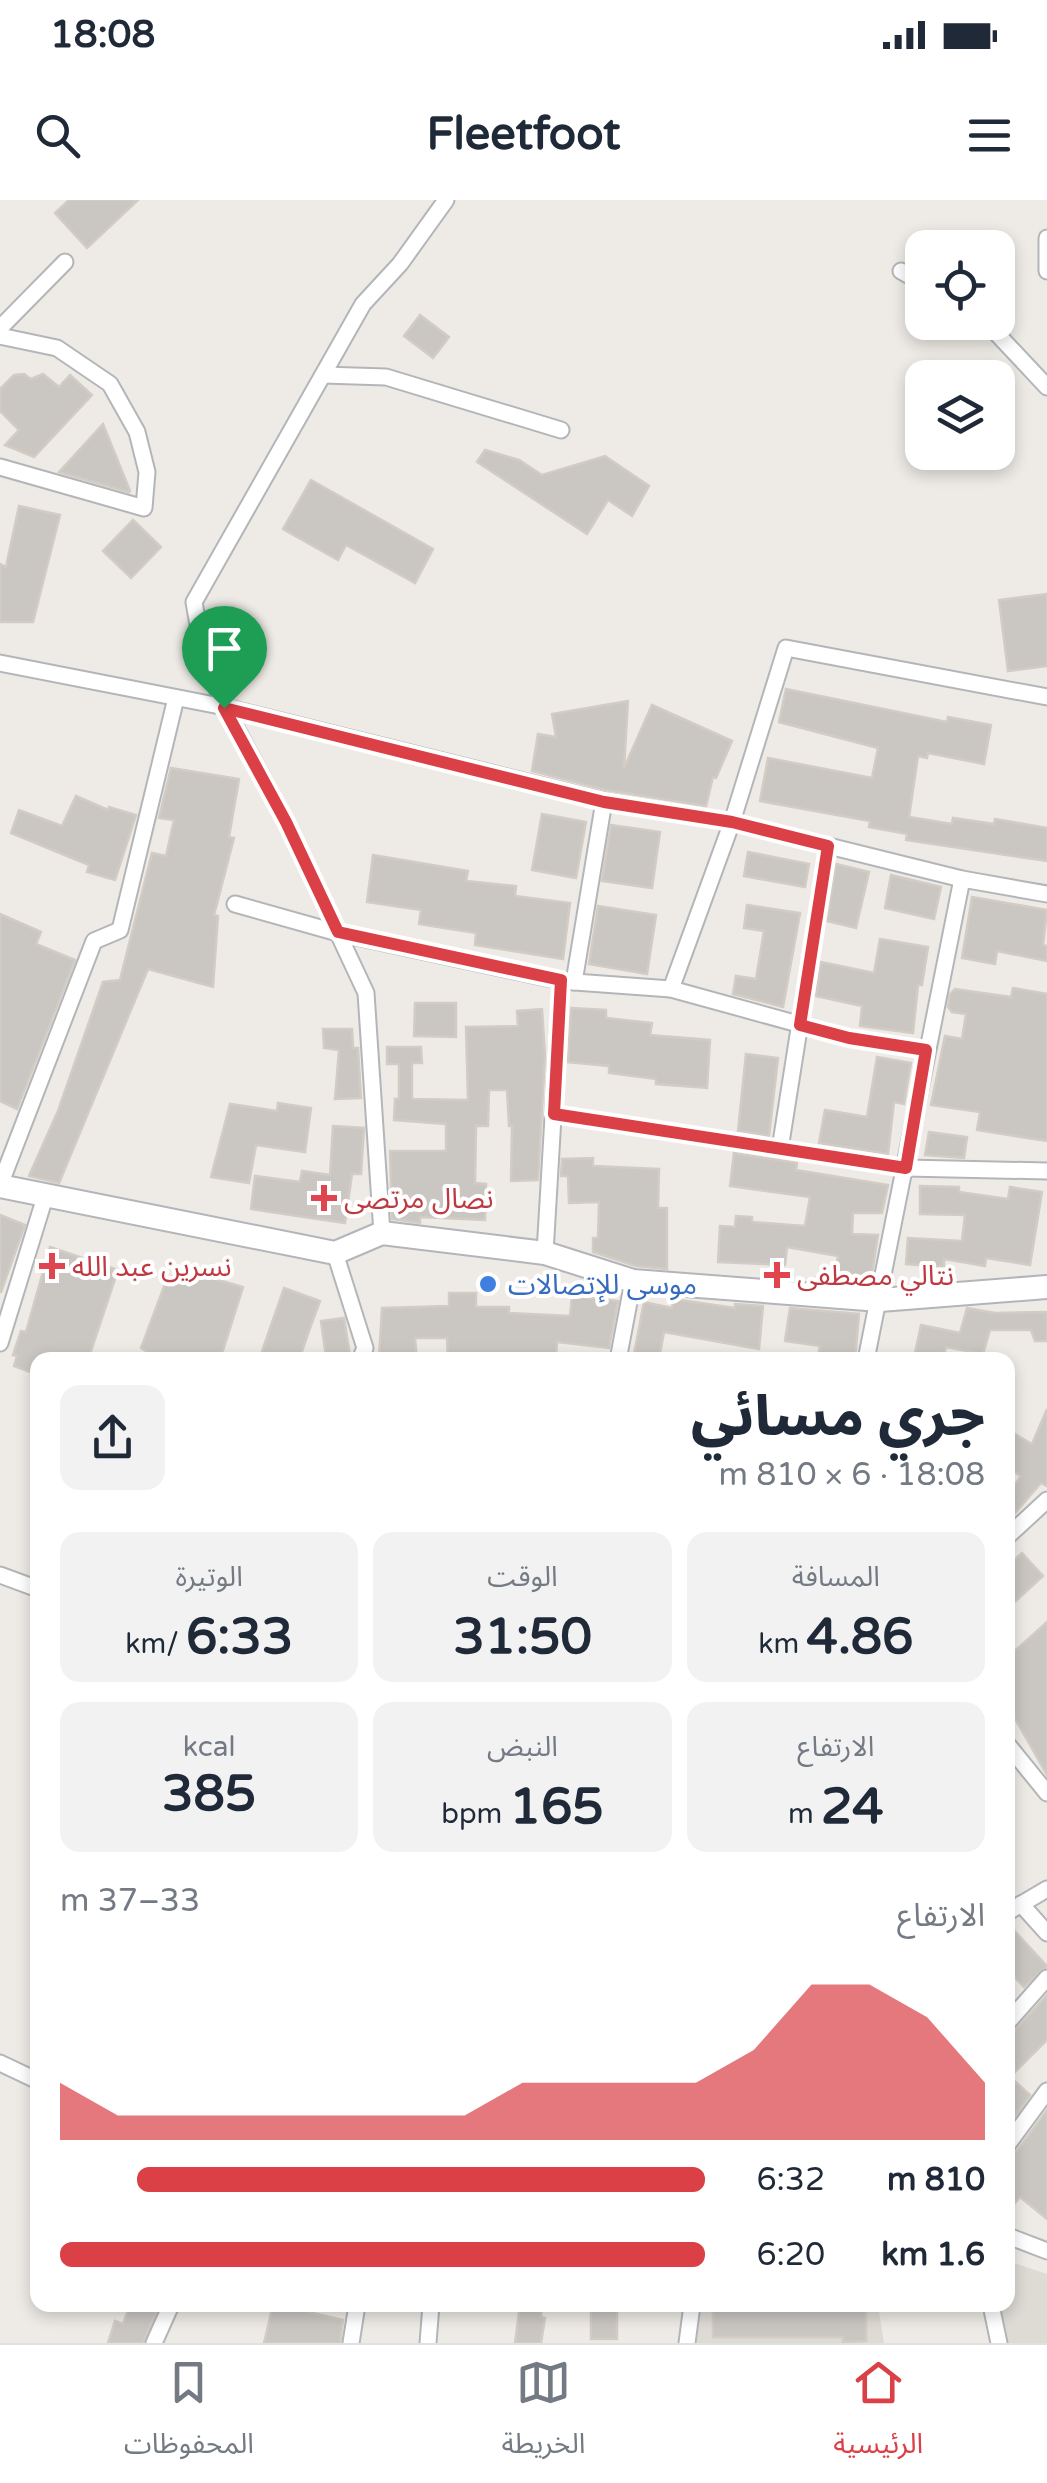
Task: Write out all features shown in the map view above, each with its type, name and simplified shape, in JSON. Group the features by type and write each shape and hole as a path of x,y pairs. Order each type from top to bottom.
{"street":[{"path":"382,1233 366,993 286,822 224,708 204,659 194,602 363,304 400,264 446,200"},
{"path":"1047,238 1047,272"},
{"path":"0,468 144,508 147,472 138,432 110,384 57,348 0,332 66,262"},
{"path":"1003,340 1047,387"},
{"path":"323,375 386,377 561,430"},
{"path":"671,990 732,822 786,648 1047,697"},
{"path":"0,663 224,708 604,802 732,822 962,879 1047,894"},
{"path":"176,698 120,930 94,941 0,1186 334,1253 382,1233 544,1253 633,1281 880,1300 1047,1287"},
{"path":"544,1253 567,981 604,802"},
{"path":"780,1148 828,846"},
{"path":"868,1352 962,879"},
{"path":"235,904 338,932 567,981 671,990 849,1038 926,1050"},
{"path":"554,1114 906,1168 1047,1171"},
{"path":"0,1343 45,1197"},
{"path":"334,1253 364,1352"},
{"path":"620,1352 633,1281"},
{"path":"1015,1530 1047,1500"},
{"path":"0,1575 30,1586"},
{"path":"1015,1754 1047,1793"},
{"path":"1015,1907 1047,1889"},
{"path":"1015,1909 1047,1933"},
{"path":"1015,2014 1047,1978"},
{"path":"0,2064 30,2077"},
{"path":"1015,2134 1047,2091"},
{"path":"1015,2239 1047,2251"},
{"path":"154,2343 168,2312"},
{"path":"351,2343 356,2312"},
{"path":"428,2343 431,2312"},
{"path":"687,2343 691,2312"},
{"path":"992,2312 999,2343"}],"shaded area":[{"path":"1015,2263 1047,2274 1047,2343 1002,2343 991,2312 1015,2312"},
{"path":"694,2312 879,2312 884,2343 692,2343"}],"building":[{"path":"69,200 138,200 87,248 55,213"},
{"path":"420,315 449,337 433,358 404,336"},
{"path":"24,374 31,379 43,374 59,387 70,375 92,395 34,457 5,445 19,430 0,411 0,389 14,375"},
{"path":"103,424 130,491 129,492 59,472"},
{"path":"485,450 519,460 542,475 605,456 649,486 632,516 608,500 587,534 477,462"},
{"path":"311,480 433,549 415,583 346,545 338,560 283,529"},
{"path":"19,506 60,515 33,622 0,622 0,564 6,567"},
{"path":"133,520 161,547 131,578 103,551"},
{"path":"1047,594 1047,666 1008,671 999,600"},
{"path":"786,689 947,722 948,717 991,725 984,764 928,753 927,758 918,756 909,817 952,824 953,818 994,824 995,819 1047,828 1047,861 906,840 907,834 869,827 870,821 760,801 768,758 872,778 878,748 779,722"},
{"path":"628,701 624,768 652,705 732,741 716,778 713,777 706,806 606,790 532,771 538,734 556,737 552,714"},
{"path":"171,768 239,779 229,837 234,838 214,915 218,916 213,987 148,969 59,1183 29,1176 58,1111 103,982 120,980 152,853 166,856 174,820 159,818"},
{"path":"76,796 108,810 109,807 136,815 115,880 87,872 89,865 11,833 19,810 62,826"},
{"path":"542,814 586,822 576,878 532,870"},
{"path":"611,825 660,832 652,888 602,881"},
{"path":"748,852 809,864 805,887 744,876"},
{"path":"373,855 468,871 466,881 516,886 515,896 570,903 563,959 475,945 476,933 419,924 421,910 367,902"},
{"path":"836,864 869,872 856,928 827,921"},
{"path":"891,875 941,887 934,919 885,908"},
{"path":"972,897 1047,910 1043,945 1047,946 1047,961 997,951 995,964 962,958"},
{"path":"747,905 800,913 783,1007 733,994 736,976 756,979 764,931 744,928"},
{"path":"598,906 656,915 647,974 589,964"},
{"path":"0,914 41,932 36,944 75,960 17,1109 0,1101"},
{"path":"880,939 928,947 922,985 918,985 913,1033 860,1026 862,1006 816,996 821,962 874,973"},
{"path":"1013,988 1047,994 1047,1141 977,1130 980,1112 931,1105 945,1036 962,1039 966,1014 952,1012 948,1007 950,994 955,989 1011,997"},
{"path":"415,1003 456,1003 456,1037 414,1036"},
{"path":"571,1008 606,1010 606,1018 652,1023 650,1035 710,1040 707,1088 656,1084 656,1079 609,1073 609,1066 568,1062"},
{"path":"542,1009 545,1056 538,1180 511,1181 512,1126 507,1090 489,1090 488,1126 476,1126 475,1183 486,1184 485,1220 420,1217 420,1223 392,1219 390,1151 446,1151 446,1124 394,1120 395,1099 399,1099 399,1064 387,1064 387,1047 421,1047 422,1063 412,1063 412,1099 468,1100 466,1027 518,1026 517,1011"},
{"path":"323,1029 352,1029 353,1048 358,1048 361,1098 335,1099 339,1050 324,1048"},
{"path":"746,1054 778,1058 769,1136 738,1131"},
{"path":"877,1057 911,1063 904,1104 894,1102 888,1154 819,1143 825,1110 867,1117"},
{"path":"278,1103 311,1108 305,1152 256,1145 249,1183 211,1177 230,1104 277,1111"},
{"path":"333,1126 364,1128 361,1174 352,1174 345,1223 251,1209 255,1176 300,1182 302,1171 330,1175"},
{"path":"929,1132 967,1137 964,1158 925,1155"},
{"path":"734,1153 797,1163 796,1170 888,1185 882,1213 853,1213 852,1234 878,1235 871,1280 835,1275 838,1256 787,1247 785,1265 718,1262 720,1226 735,1227 736,1216 752,1217 752,1222 805,1226 810,1197 730,1186"},
{"path":"593,1158 593,1166 659,1169 658,1208 667,1208 667,1269 636,1266 593,1252 593,1238 598,1238 599,1202 569,1203 568,1176 561,1176 562,1159"},
{"path":"920,1186 959,1187 959,1192 1008,1199 1010,1187 1042,1192 1030,1265 986,1258 985,1266 944,1259 944,1267 906,1264 908,1238 962,1241 965,1215 920,1214"},
{"path":"0,1215 25,1225 1,1292 0,1292"},
{"path":"50,1247 118,1270 91,1352 30,1352 30,1372 14,1366 17,1356 13,1355 21,1331 26,1332"},
{"path":"191,1272 243,1287 223,1352 147,1352 141,1348 165,1284 169,1285 172,1276 183,1273 188,1277"},
{"path":"284,1288 320,1301 302,1352 262,1352"},
{"path":"449,1293 476,1293 476,1307 509,1307 509,1313 570,1316 572,1296 618,1301 609,1348 557,1342 556,1352 448,1352 447,1338 415,1338 416,1352 379,1352 382,1308 449,1306"},
{"path":"673,1299 735,1308 735,1304 763,1306 759,1349 664,1332 660,1352 634,1352 644,1302 672,1308"},
{"path":"790,1308 859,1314 856,1352 819,1352 820,1346 785,1341"},
{"path":"967,1308 995,1313 1047,1312 1047,1341 1035,1341 1031,1330 990,1330 984,1352 946,1347 945,1352 915,1352 921,1325 960,1333"},
{"path":"344,1318 350,1352 325,1352 321,1321"},
{"path":"1047,1409 1047,1486 1041,1483 1015,1513 1015,1485 1021,1476 1015,1472 1015,1434 1032,1444"},
{"path":"1022,1553 1043,1576 1015,1602 1015,1560"},
{"path":"1047,1622 1047,1775 1015,1718 1015,1651"},
{"path":"1015,1932 1047,1966 1024,1987 1015,1977"},
{"path":"1047,1995 1047,2040 1015,2072 1015,2030"},
{"path":"1015,2082 1030,2095 1015,2116"},
{"path":"1047,2110 1047,2219 1020,2197 1015,2203 1017,2151"},
{"path":"127,2312 156,2312 143,2343 108,2343 115,2321 123,2324"},
{"path":"271,2312 308,2312 343,2320 340,2343 264,2343"},
{"path":"519,2312 541,2312 545,2318 541,2343 515,2343"},
{"path":"591,2312 617,2312 617,2339 591,2339"},
{"path":"713,2312 866,2312 866,2341 843,2342 843,2337 713,2337"}],"place":[{"name":"نصال مرتصى","path":"324,1198"},
{"name":"نسرين عبد الله","path":"52,1266"},
{"name":"نتالي مصطفى","path":"777,1275"},
{"name":"موسى للإتصالات","path":"488,1284"}],"route":[{"path":"224,708 604,802 732,822 828,846 800,1025 849,1038 926,1050 906,1168 554,1114 561,980 338,932 286,822 224,708"}]}
